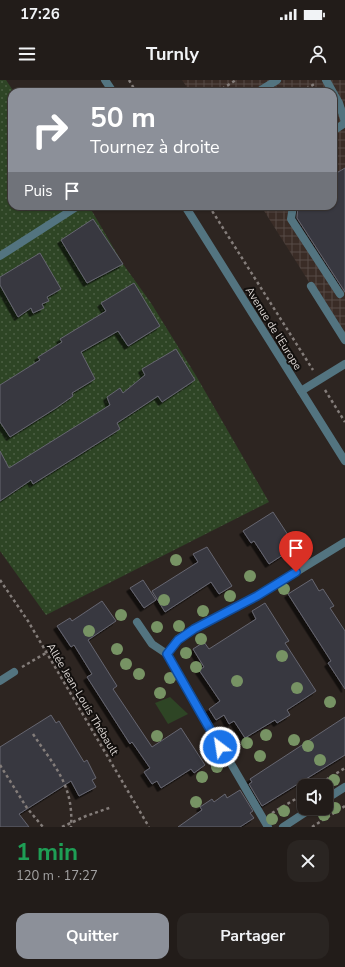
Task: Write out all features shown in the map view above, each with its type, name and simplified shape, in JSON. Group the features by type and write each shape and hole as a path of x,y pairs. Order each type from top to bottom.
{"street":[{"path":"264,88 277,80"},
{"path":"337,99 345,123"},
{"path":"0,256 72,210"},
{"name":"Avenue de l'Europe","path":"188,210 345,461"},
{"path":"292,210 291,219 340,294"},
{"path":"311,286 345,340"},
{"path":"301,391 345,364"},
{"path":"167,654 178,640 194,629 257,596 345,542"},
{"path":"137,622 152,644 167,654 268,827"},
{"path":"0,681 14,672"},
{"path":"333,795 345,787"},
{"path":"282,827 301,815"}],"path":[{"path":"223,88 236,80"},
{"path":"308,88 321,80"},
{"path":"212,210 345,422"},
{"name":"Allée Jean-Louis Thébault","path":"0,580 46,652 149,827"},
{"path":"14,672 46,652"},
{"path":"33,734 62,776 69,793 71,827"},
{"path":"0,765 27,808 43,827"},
{"path":"327,779 345,768"},
{"path":"263,819 297,798"},
{"path":"312,827 345,806"},
{"path":"62,827 86,816 112,807"}],"shaded area":[{"path":"182,80 345,80 345,339 264,210 337,210 337,88 187,88"}],"green space":[{"path":"0,80 6,80 11,88 8,88 8,210 91,210 123,264 151,303 195,374 269,502 46,615 0,551"},
{"path":"170,697 188,714 168,724 155,703"}],"building":[{"path":"345,168 345,292 297,218 298,210 337,210 337,173"},
{"path":"93,219 123,264 87,283 61,240"},
{"path":"40,253 61,289 47,297 49,301 42,304 44,308 33,313 31,308 18,317 0,285 0,277"},
{"path":"134,283 160,326 128,346 118,331 81,352 95,379 72,393 73,396 56,408 10,437 0,422 0,385 40,360 38,357 62,342 60,339 106,311 101,303"},
{"path":"176,349 195,380 162,402 158,396 117,423 120,429 33,484 31,480 0,501 0,451 9,468 110,405 107,397 120,388 123,393 145,375 142,369"},
{"path":"273,512 288,535 285,537 292,549 269,564 254,541 251,543 243,531"},
{"path":"207,547 232,586 219,594 211,582 165,612 152,591 198,562 193,554"},
{"path":"312,579 319,591 323,589 334,606 330,608 345,631 345,689 328,663 331,661 288,594"},
{"path":"143,580 156,600 144,608 130,588"},
{"path":"102,601 116,621 88,640 117,686 113,689 152,747 181,728 205,765 194,773 191,769 161,788 157,781 152,784 144,772 150,768 132,742 130,744 87,677 92,674 74,645 71,647 57,626 70,618 72,621"},
{"path":"265,603 289,641 285,643 316,691 287,710 290,715 277,723 275,720 245,738 234,721 229,724 224,715 216,720 209,709 220,701 199,670 204,667 193,649 204,642 209,649 256,619 252,611"},
{"path":"51,715 56,723 59,721 84,762 87,760 96,778 92,780 96,787 79,796 71,781 19,814 29,827 0,827 0,747"},
{"path":"345,717 345,755 306,779 297,779 297,784 262,806 249,784 252,782 250,779"},
{"path":"240,790 253,811 250,813 254,818 240,827 178,827 202,810 200,807 212,799 214,802 225,794 227,798"}],"route":[{"path":"220,747 181,681 167,654 178,640 194,629 257,596 296,572"}]}
